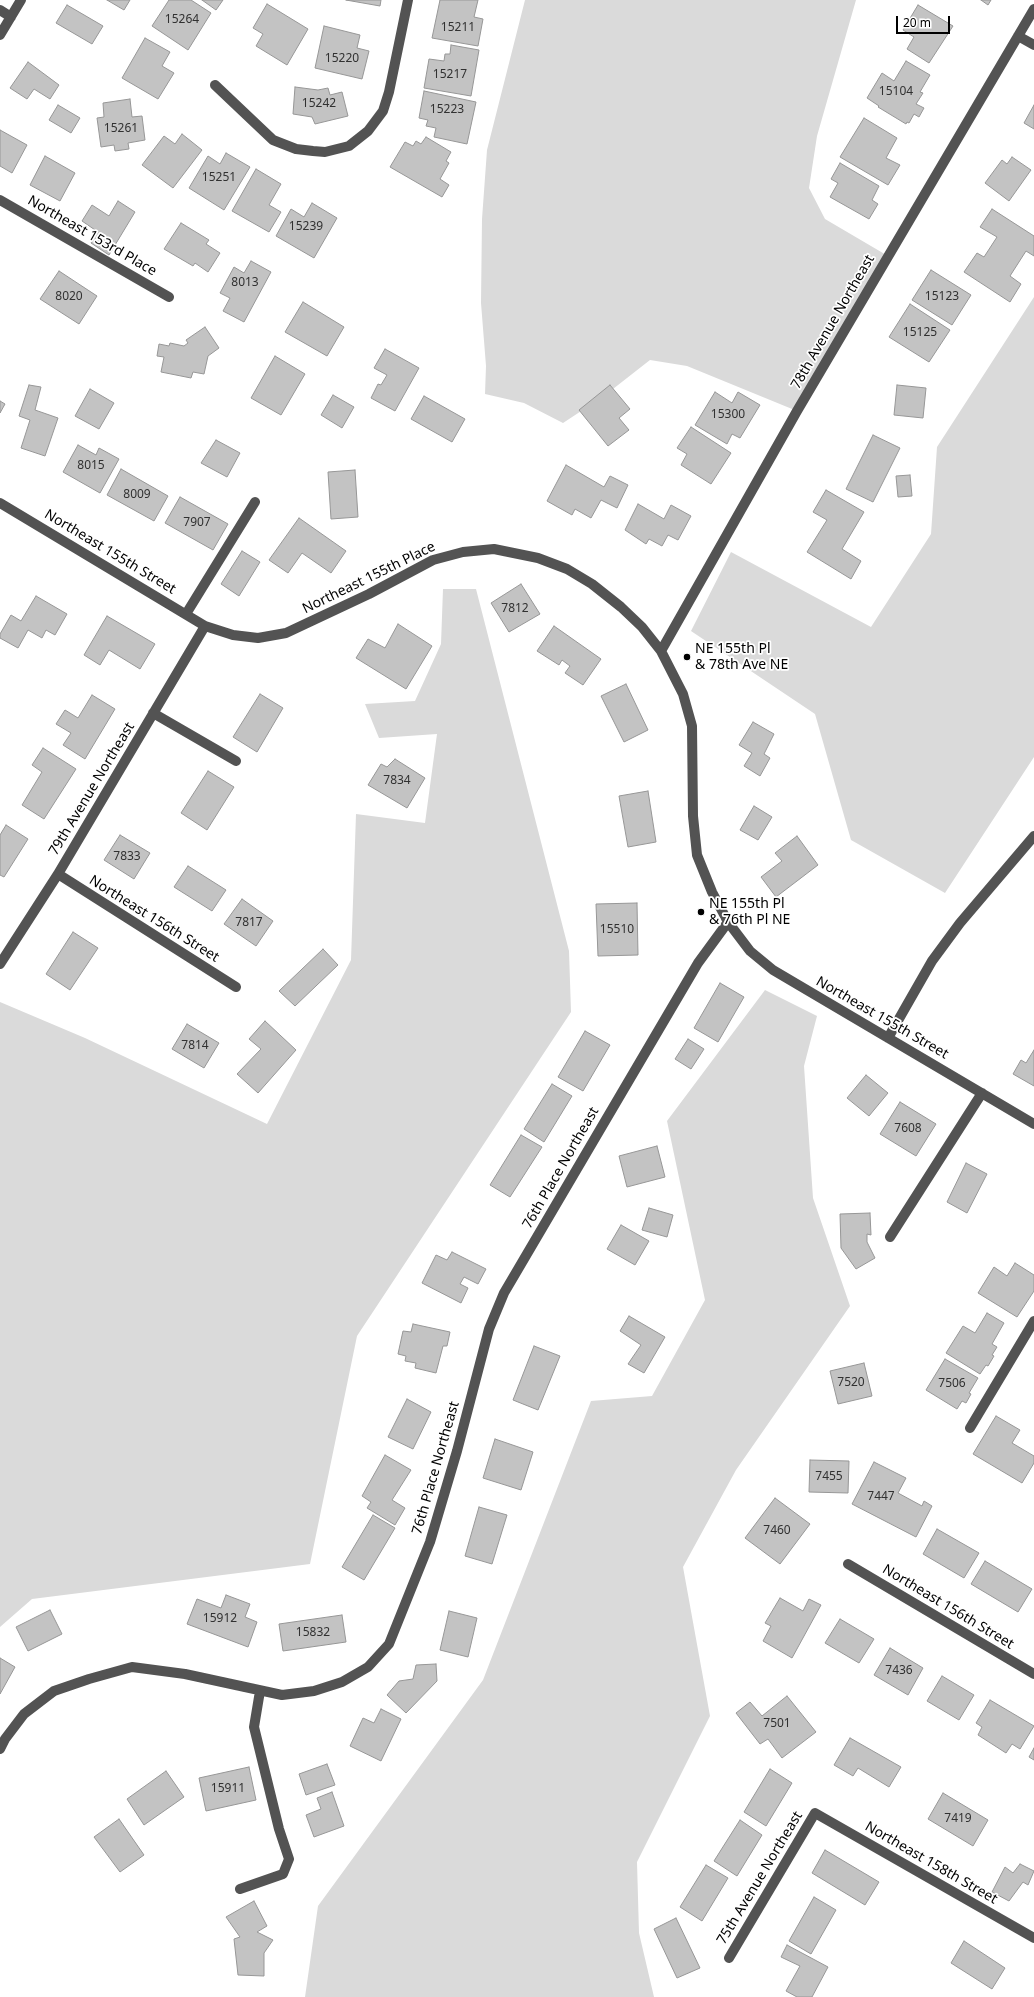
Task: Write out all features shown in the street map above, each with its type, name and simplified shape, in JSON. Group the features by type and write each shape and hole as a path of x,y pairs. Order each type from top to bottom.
{"street":[{"path":"0,35 21,0"},
{"path":"215,85 273,140 296,149 325,152 349,146 368,131 383,111 389,92 408,0"},
{"name":"78th Avenue Northeast","path":"661,651 797,411 1034,9"},
{"path":"0,10 11,17"},
{"path":"1018,36 1034,45"},
{"name":"Northeast 153rd Place","path":"0,200 169,297"},
{"path":"186,614 255,502"},
{"name":"Northeast 155th Street","path":"0,503 205,626"},
{"name":"Northeast 155th Place","path":"205,626 233,635 258,638 286,633 369,594 433,560 463,552 494,548 538,558 567,569 592,584 621,606 637,622 661,651 683,694 692,726 693,816 697,855 712,892 728,922"},
{"name":"79th Avenue Northeast","path":"0,964 58,874 205,626"},
{"path":"153,713 236,761"},
{"path":"888,1038 932,961 960,923 1034,836"},
{"name":"Northeast 156th Street","path":"58,874 236,987"},
{"name":"Northeast 155th Street","path":"728,922 750,950 773,970 1034,1124"},
{"name":"76th Place Northeast","path":"0,1749 24,1714 54,1690 132,1667 185,1674 282,1695 314,1691 342,1682 368,1667 389,1644 430,1542 457,1451 489,1329 504,1293 698,963 728,922"},
{"path":"890,1237 982,1093"},
{"path":"970,1428 1034,1321"},
{"name":"Northeast 156th Street","path":"848,1564 1034,1674"},
{"path":"240,1889 283,1874 289,1858 279,1828 254,1727 260,1691"},
{"name":"Northeast 158th Street","path":"815,1813 1034,1938"},
{"name":"75th Avenue Northeast","path":"729,1958 815,1813"}],"shaded area":[{"path":"525,0 856,0 817,136 809,188 825,219 888,256 797,411 687,366 650,360 604,396 563,423 524,403 485,394 486,366 481,303 482,219 487,150"},
{"path":"1034,297 1034,757 945,893 851,840 815,714 691,631 731,552 871,627 931,534 937,447"},
{"path":"443,589 476,589 569,951 571,1012 357,1336 310,1564 32,1599 0,1627 0,1002 85,1038 267,1124 351,960 356,814 425,823 437,734 379,738 365,704 415,701 441,644"},
{"path":"765,990 817,1016 804,1066 813,1198 850,1306 736,1470 683,1567 710,1716 637,1862 639,1933 654,1997 305,1997 318,1906 483,1680 591,1401 652,1396 705,1300 667,1121"}],"building":[{"path":"107,0 130,0 124,10"},
{"path":"169,0 191,0 211,13 188,50 152,26"},
{"path":"202,0 223,0 216,10"},
{"path":"346,0 381,0 380,6"},
{"path":"440,0 478,0 474,17 483,19 478,46 432,38"},
{"path":"981,0 991,0 988,5"},
{"path":"267,4 308,29 287,65 256,46 263,34 253,28"},
{"path":"67,5 103,26 92,44 56,23"},
{"path":"918,5 953,26 929,63 907,49 914,37 903,30"},
{"path":"324,26 360,35 357,48 369,51 362,79 315,68"},
{"path":"145,38 170,52 162,66 174,73 158,99 122,78"},
{"path":"451,45 479,50 471,96 424,88 429,59 444,61 445,54 450,54"},
{"path":"906,61 930,75 920,92 923,93 916,104 924,108 919,117 914,114 909,123 907,122 906,124 878,107 879,106 867,98 882,73 894,81"},
{"path":"28,62 59,85 50,99 34,89 27,99 10,88"},
{"path":"295,87 318,90 328,88 330,95 342,92 348,116 315,124 312,117 293,114"},
{"path":"424,91 476,102 467,144 434,137 436,128 426,126 428,120 419,118"},
{"path":"130,99 132,117 142,116 145,140 128,143 129,149 115,151 114,145 101,147 97,118 104,117 103,103"},
{"path":"58,105 80,118 71,133 49,120"},
{"path":"1034,105 1034,129 1024,123"},
{"path":"864,118 897,138 886,158 900,165 888,185 840,157"},
{"path":"0,130 27,145 12,173 0,166"},
{"path":"182,134 202,150 173,188 142,165 164,136 175,144"},
{"path":"426,137 451,152 446,161 449,163 440,179 449,185 442,197 390,167 405,142 413,146 416,141 421,144"},
{"path":"226,153 250,167 224,210 189,188 208,156 220,164"},
{"path":"45,156 75,173 60,201 30,185"},
{"path":"1012,157 1031,170 1009,201 985,183 1002,160 1007,164"},
{"path":"840,163 879,186 872,200 878,204 869,219 830,197 838,183 831,179"},
{"path":"256,169 281,184 269,205 281,212 269,232 232,211"},
{"path":"118,201 135,212 109,255 91,243 98,232 82,221 92,205 109,216"},
{"path":"312,203 337,218 314,258 276,236 291,209 304,217"},
{"path":"992,209 1034,236 1034,256 1026,251 1010,276 1021,284 1010,302 964,272 977,253 984,257 997,237 980,227"},
{"path":"181,223 209,240 206,244 220,253 208,272 195,263 193,266 164,249"},
{"path":"251,261 271,272 244,322 223,311 230,298 220,293 234,267 244,273"},
{"path":"931,270 971,295 952,325 912,300"},
{"path":"59,271 97,296 79,324 40,299"},
{"path":"303,302 344,327 327,356 285,332"},
{"path":"910,304 950,330 929,362 889,337"},
{"path":"205,327 219,348 208,356 204,374 193,372 191,378 161,372 164,357 157,356 159,344 169,346 170,343 184,346 188,343 186,340"},
{"path":"385,349 419,368 395,411 371,398 378,384 381,385 387,375 374,368"},
{"path":"275,356 305,374 281,415 251,398"},
{"path":"29,385 41,387 35,410 58,418 45,456 21,448 30,420 19,416"},
{"path":"610,385 630,409 619,418 629,430 608,446 579,410"},
{"path":"897,385 926,388 923,418 894,415"},
{"path":"90,389 114,403 99,429 75,416"},
{"path":"715,392 732,403 738,392 760,405 740,438 732,434 727,444 695,425"},
{"path":"333,395 354,407 342,428 321,415"},
{"path":"424,396 465,419 452,442 411,419"},
{"path":"0,401 5,404 0,413"},
{"path":"691,427 731,453 711,484 681,465 687,454 677,448"},
{"path":"873,435 900,448 873,502 846,489"},
{"path":"216,440 240,453 227,477 201,463"},
{"path":"78,445 96,455 99,448 119,459 100,493 63,472"},
{"path":"566,465 604,487 610,476 628,485 617,508 601,500 591,518 575,509 572,515 547,501"},
{"path":"121,469 168,496 154,521 107,495"},
{"path":"355,470 358,517 331,519 328,472"},
{"path":"910,475 912,496 898,497 896,476"},
{"path":"826,490 864,512 842,549 861,561 851,579 807,552 827,520 813,512"},
{"path":"180,497 228,524 213,550 165,523"},
{"path":"638,504 664,519 671,505 691,516 678,540 668,535 662,546 649,539 646,544 625,530"},
{"path":"299,518 346,551 331,573 302,553 288,573 269,560"},
{"path":"242,551 260,562 239,596 221,584"},
{"path":"521,584 540,614 509,632 491,603"},
{"path":"36,596 67,614 55,635 46,630 42,638 28,630 18,648 0,638 0,634 11,615 21,621"},
{"path":"107,616 155,644 140,669 109,650 100,665 84,655"},
{"path":"398,624 432,646 406,689 356,658 368,639 385,648"},
{"path":"554,626 601,659 583,685 565,673 570,666 562,660 559,665 537,651"},
{"path":"626,684 648,730 624,742 601,696"},
{"path":"260,694 283,708 257,752 233,737"},
{"path":"92,695 115,709 85,759 63,745 71,733 56,724 65,710 78,718"},
{"path":"753,722 774,734 764,754 770,758 760,776 744,766 752,753 739,745"},
{"path":"43,748 76,769 44,819 22,805 42,772 32,765"},
{"path":"395,759 425,778 407,808 368,785 381,764 387,767"},
{"path":"208,771 234,787 207,830 181,813"},
{"path":"648,791 656,842 628,847 619,796"},
{"path":"754,806 772,817 758,840 740,830"},
{"path":"6,825 28,839 4,877 0,875 0,835"},
{"path":"120,835 150,853 134,879 104,860"},
{"path":"797,836 818,865 776,897 761,877 782,861 775,853"},
{"path":"188,866 226,890 212,911 174,887"},
{"path":"242,899 273,921 256,946 224,924"},
{"path":"637,903 638,955 598,956 596,904"},
{"path":"73,932 98,948 70,990 46,974"},
{"path":"323,949 338,965 295,1006 279,991"},
{"path":"720,983 744,997 718,1042 694,1028"},
{"path":"265,1021 296,1050 258,1093 237,1074 261,1049 249,1039"},
{"path":"187,1024 219,1043 204,1068 172,1049"},
{"path":"585,1031 610,1045 583,1091 558,1077"},
{"path":"688,1039 704,1049 691,1069 675,1059"},
{"path":"1034,1050 1034,1086 1013,1074 1021,1060 1026,1063"},
{"path":"866,1075 888,1093 869,1116 847,1098"},
{"path":"552,1084 572,1096 544,1142 524,1129"},
{"path":"900,1102 936,1124 916,1156 880,1134"},
{"path":"521,1135 542,1147 510,1197 490,1185"},
{"path":"657,1146 665,1177 627,1187 619,1156"},
{"path":"966,1163 987,1174 967,1213 947,1202"},
{"path":"649,1208 673,1215 667,1237 642,1230"},
{"path":"870,1213 871,1235 867,1234 867,1242 875,1258 856,1269 841,1248 840,1214"},
{"path":"621,1225 649,1241 635,1265 607,1249"},
{"path":"452,1252 486,1269 478,1284 464,1277 460,1284 468,1288 461,1303 422,1283 436,1255 447,1260"},
{"path":"1015,1263 1034,1275 1034,1291 1017,1317 978,1293 994,1267 1007,1276"},
{"path":"987,1313 1004,1323 992,1344 997,1347 992,1355 994,1356 988,1366 986,1365 980,1374 946,1353 963,1326 975,1333"},
{"path":"629,1316 665,1337 644,1373 628,1364 641,1345 620,1331"},
{"path":"413,1324 450,1332 447,1346 443,1346 436,1373 415,1368 416,1363 405,1361 406,1356 398,1354 403,1331 411,1332"},
{"path":"534,1346 560,1356 538,1410 513,1400"},
{"path":"945,1359 978,1378 969,1393 971,1394 966,1403 962,1401 957,1409 926,1390"},
{"path":"864,1363 872,1396 838,1404 830,1371"},
{"path":"407,1399 431,1412 413,1449 388,1437"},
{"path":"996,1416 1020,1430 1012,1443 1034,1456 1034,1463 1022,1483 973,1454"},
{"path":"495,1439 533,1452 521,1490 483,1478"},
{"path":"385,1455 411,1470 392,1500 405,1508 395,1525 367,1508 371,1502 362,1496"},
{"path":"810,1460 849,1461 848,1493 809,1492"},
{"path":"874,1462 906,1478 898,1493 922,1506 924,1501 932,1506 916,1537 852,1504"},
{"path":"775,1498 810,1524 780,1564 745,1538"},
{"path":"479,1507 507,1515 492,1564 465,1556"},
{"path":"373,1515 395,1528 364,1580 342,1567"},
{"path":"937,1529 979,1553 964,1578 923,1554"},
{"path":"985,1561 1032,1589 1018,1612 971,1584"},
{"path":"226,1595 250,1604 245,1617 257,1622 248,1647 187,1624 197,1599 221,1608"},
{"path":"780,1598 803,1611 809,1599 821,1605 792,1658 763,1641 771,1626 765,1623"},
{"path":"50,1610 62,1634 28,1651 16,1627"},
{"path":"449,1611 477,1618 468,1657 440,1650"},
{"path":"342,1615 346,1642 283,1651 279,1624"},
{"path":"840,1619 874,1639 859,1663 825,1643"},
{"path":"890,1648 923,1668 908,1695 874,1675"},
{"path":"0,1658 15,1667 0,1694"},
{"path":"436,1664 437,1681 406,1713 387,1695 399,1681 413,1679 416,1665"},
{"path":"942,1676 974,1695 959,1720 927,1701"},
{"path":"787,1696 816,1732 782,1758 768,1739 760,1744 736,1713 750,1702 762,1716"},
{"path":"990,1700 1034,1726 1020,1749 1012,1744 1006,1753 978,1735 982,1727 976,1723"},
{"path":"381,1709 401,1719 381,1761 350,1746 363,1718 374,1723"},
{"path":"850,1738 901,1767 889,1787 858,1768 853,1776 834,1765"},
{"path":"1034,1748 1034,1760 1029,1757"},
{"path":"327,1764 335,1785 306,1795 299,1774"},
{"path":"249,1767 256,1800 206,1811 199,1778"},
{"path":"770,1769 792,1783 766,1826 744,1812"},
{"path":"166,1771 184,1797 144,1825 127,1799"},
{"path":"332,1792 344,1826 314,1837 306,1815 321,1809 317,1798"},
{"path":"943,1793 988,1820 973,1846 928,1819"},
{"path":"119,1819 144,1855 120,1872 94,1837"},
{"path":"740,1820 762,1835 737,1876 714,1861"},
{"path":"825,1850 879,1882 865,1905 812,1873"},
{"path":"1020,1864 1034,1871 1028,1885 1023,1882 1009,1901 992,1892 1005,1867 1013,1873"},
{"path":"706,1865 728,1878 702,1921 680,1907"},
{"path":"814,1897 836,1910 811,1954 789,1941"},
{"path":"254,1901 267,1926 257,1932 273,1940 264,1953 264,1976 238,1975 234,1939 240,1937 226,1917"},
{"path":"676,1918 700,1968 677,1978 654,1929"},
{"path":"964,1941 1005,1968 992,1989 951,1963"},
{"path":"787,1945 828,1967 812,1997 797,1997 786,1991 800,1966 781,1957"}],"place":[{"name":"NE 155th Pl & 78th Ave NE","path":"687,657"},
{"name":"NE 155th Pl & 76th Pl NE","path":"701,912"}]}
